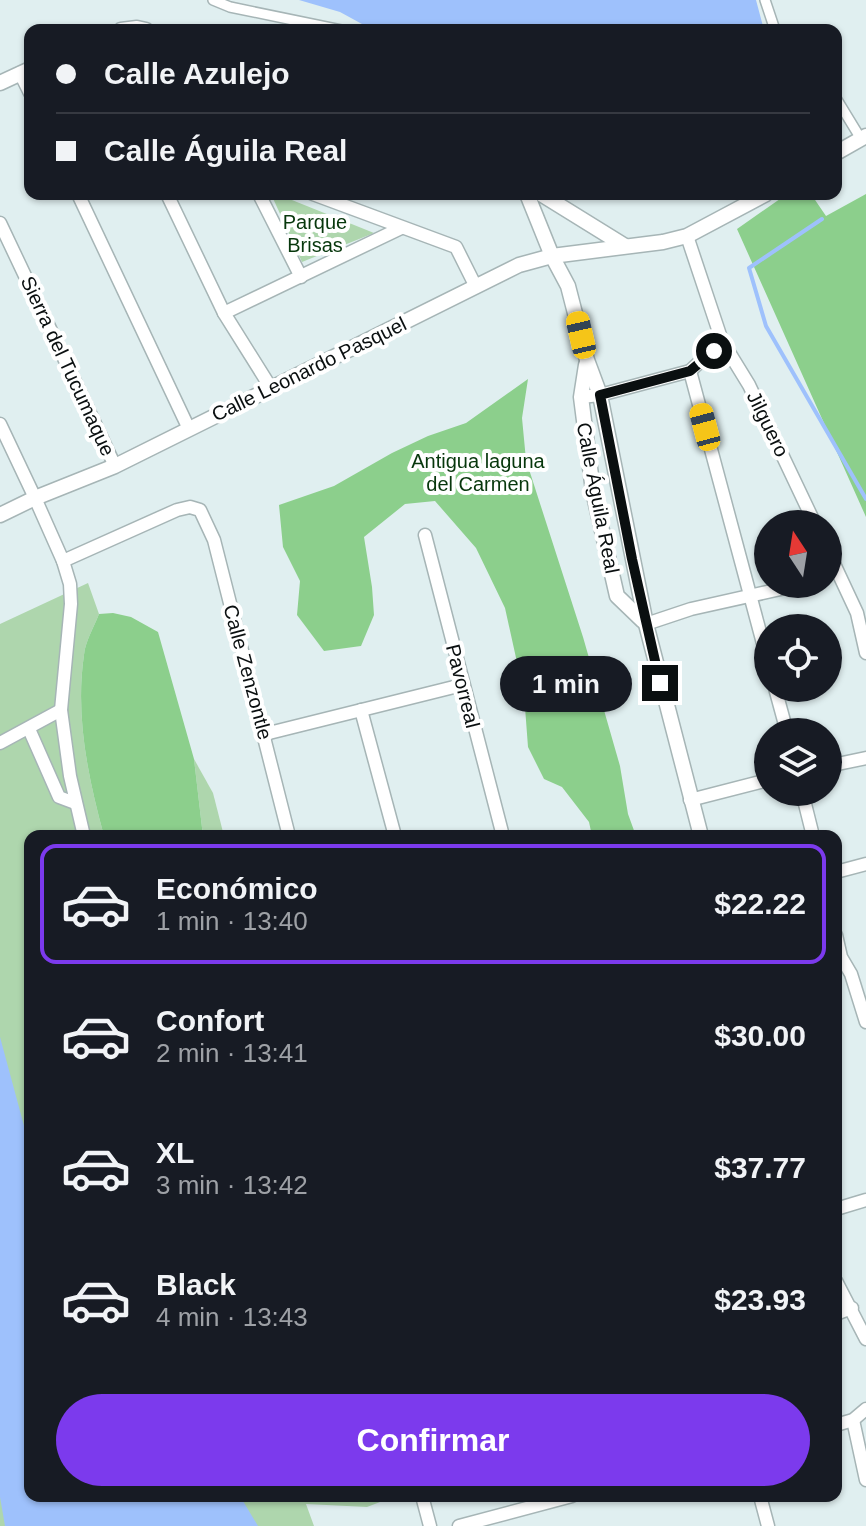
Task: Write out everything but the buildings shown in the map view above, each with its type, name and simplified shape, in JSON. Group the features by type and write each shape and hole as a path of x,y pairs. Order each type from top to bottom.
{"street":[{"path":"213,0 230,7 312,24"},
{"path":"765,0 773,24"},
{"path":"0,83 24,71"},
{"path":"842,106 864,137 842,150"},
{"path":"81,200 189,429"},
{"path":"170,200 224,313 271,388"},
{"path":"262,200 301,277"},
{"path":"329,200 456,247 476,287"},
{"name":"Calle Águila Real","path":"529,200 568,286 587,360 600,395 646,624 699,830"},
{"path":"551,200 625,247"},
{"name":"Calle Leonardo Pasquel","path":"0,515 115,466 519,265 552,256 663,242 687,236 755,200"},
{"name":"Sierra del Tucumaque","path":"0,223 115,466"},
{"path":"224,313 401,228"},
{"name":"Jilguero","path":"687,236 722,341 749,385 808,510"},
{"path":"581,397 600,395 690,371 722,341"},
{"name":"Calle Águila Real","path":"587,360 581,397 593,491 617,596 646,624"},
{"path":"690,371 755,614"},
{"path":"0,424 63,561 70,584 71,604 61,710 75,803 82,830"},
{"name":"Calle Zenzontle","path":"63,561 177,510 190,507 200,510 214,540 288,830"},
{"name":"Pavorreal","path":"425,535 501,830"},
{"path":"842,590 857,613 866,653"},
{"path":"646,624 691,609 754,594"},
{"path":"265,734 462,685"},
{"path":"0,743 61,710"},
{"path":"361,710 393,830"},
{"path":"29,729 59,797 75,803"},
{"path":"842,763 866,758"},
{"path":"690,800 754,784"},
{"path":"806,806 812,830"},
{"path":"842,870 866,864"},
{"path":"842,961 851,974 866,1022"},
{"path":"851,974 866,971"},
{"path":"842,1207 866,1200"},
{"path":"842,1291 866,1339"},
{"path":"842,1312 852,1308"},
{"path":"842,1423 853,1420 866,1409"},
{"path":"853,1420 866,1480"},
{"path":"424,1502 430,1526"},
{"path":"459,1526 549,1502"},
{"path":"762,1502 768,1526"}],"green space":[{"path":"866,194 866,517 737,229 778,200 815,200 826,216"},
{"name":"Parque Brisas","path":"274,200 292,200 374,233 302,262"},
{"name":"Antigua laguna del Carmen","path":"528,379 522,418 526,460 583,637 620,766 634,830 591,830 589,822 562,787 544,779 528,747 524,694 505,608 476,548 435,501 405,504 364,537 374,615 361,646 324,651 297,615 300,581 283,547 279,505 334,486 392,453 466,423"},
{"path":"88,583 99,614 85,650 81,701 88,769 103,830 24,830 24,1502 380,1502 367,1507 306,1504 314,1526 0,1526 0,624"},
{"path":"99,614 131,617 158,632 194,759 202,830 103,830 85,746 81,701 86,645"},
{"path":"194,759 213,793 222,830 202,830"}],"water":[{"path":"299,0 756,0 762,24 362,24 340,12"},
{"path":"0,1037 24,1126 24,1502 244,1502 258,1526 5,1526 0,1497"}],"waterway":[{"path":"822,219 749,268 766,326 866,499"}],"route":[{"path":"660,683 600,395 690,371 714,351"}]}
